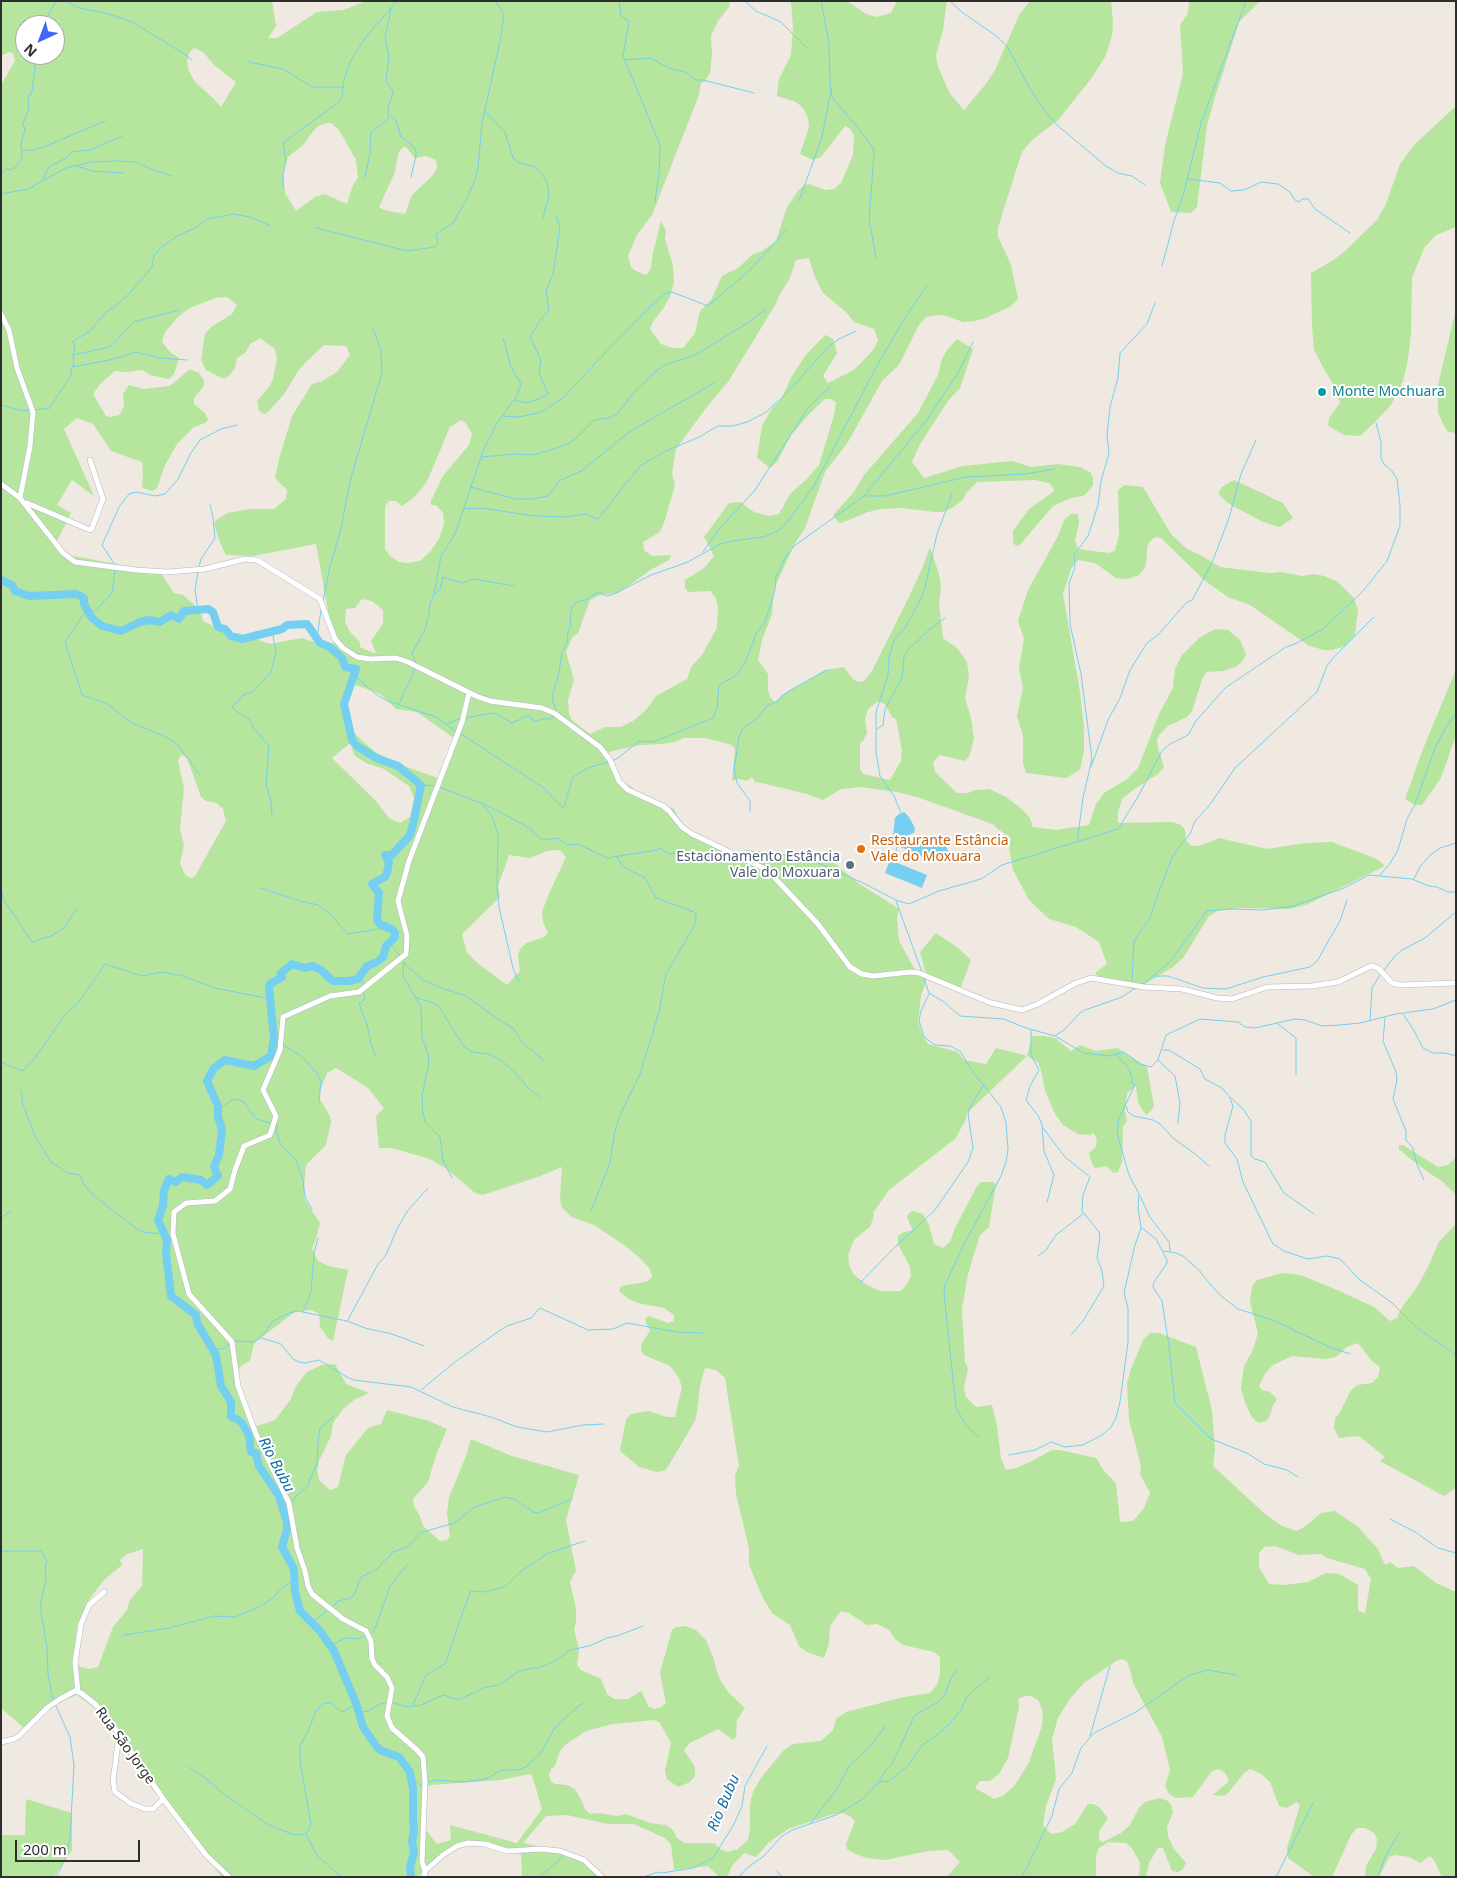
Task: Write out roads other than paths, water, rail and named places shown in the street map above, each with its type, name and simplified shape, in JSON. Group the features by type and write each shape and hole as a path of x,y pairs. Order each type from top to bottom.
{"street":[{"path":"1,314 9,330 17,368 33,412 22,500 63,553 75,562 167,572 205,569 245,559 257,560 320,599 335,639 343,648 357,657 370,660 396,658 490,701 542,708 554,713 600,748 610,760 619,781 628,790 663,806 682,827 692,834 763,868 773,876 818,924 850,967 862,974 874,976 910,972 919,973 991,1003 1022,1010 1038,1004 1076,983 1091,978 1144,987 1182,989 1217,998 1232,999 1267,987 1312,986 1338,982 1371,966 1378,968 1392,983 1400,985 1456,983"},
{"path":"1,484 22,500 90,530 104,499 90,460"},
{"path":"424,1874 422,1862 425,1783 423,1757 392,1728 387,1716 392,1688 387,1677 375,1665 372,1659 371,1641 366,1631 343,1619 312,1594 297,1548 289,1503 256,1434 238,1386 232,1342 189,1294 173,1234 174,1212 186,1203 215,1200 230,1189 244,1146 270,1135 276,1116 263,1090 280,1050 283,1017 330,996 359,992 406,954 407,936 398,900 409,861 462,722 469,693"},
{"path":"1,1742 14,1739 27,1730 56,1701 72,1692 78,1692 75,1662 81,1624 89,1605 104,1592"},
{"name":"Rua São Jorge","path":"78,1692 96,1704 206,1855 229,1877"},
{"path":"119,1734 113,1781 116,1792 130,1803 145,1809 153,1809 164,1799"},
{"path":"424,1874 443,1855 457,1846 477,1843 507,1851 540,1849 560,1851 584,1860 602,1877"}],"water":[{"path":"904,812 915,828 914,833 910,834 911,837 930,836 934,838 941,834 947,840 946,846 948,851 945,859 934,862 892,843 895,818"},
{"path":"890,860 927,875 922,888 885,873"}],"waterway":[{"path":"48,15 56,1"},
{"path":"66,1 79,8 106,13 132,22 192,60"},
{"path":"283,188 286,161 283,143 339,102 350,62 366,37 397,1"},
{"path":"316,228 407,251 435,247 438,244 436,234 453,223 475,180 482,123 501,37 504,14 495,1"},
{"path":"619,1 621,16 629,21 623,56 660,145 655,202"},
{"path":"745,1 756,11 781,22 807,48"},
{"path":"821,1 829,43 832,97 873,148 869,218 876,259"},
{"path":"950,1 1007,46 1029,87 1047,114 1058,126 1106,166 1118,173 1132,176 1145,185"},
{"path":"1162,266 1183,196 1201,123 1246,1"},
{"path":"365,178 370,153 371,132 387,121 389,115 388,108 393,92 386,81 389,56 385,38 391,9"},
{"path":"625,60 650,58 669,68 685,72 696,80 703,80 754,93"},
{"path":"249,62 283,69 312,87 343,87"},
{"path":"1,174 7,169 11,170 16,167 22,158 21,143 25,130 23,124 29,108 28,99 32,91 35,65"},
{"path":"799,201 822,137 831,90"},
{"path":"485,111 505,132 513,158 519,163 535,167 544,177 549,195 543,218"},
{"path":"391,116 396,120 401,137 416,150 411,177"},
{"path":"23,152 35,150 105,121"},
{"path":"42,181 49,167 68,157 72,152 90,150 122,136"},
{"path":"1,194 28,189 66,168 91,162 136,162 172,176"},
{"path":"77,166 92,171 123,173"},
{"path":"1188,179 1220,183 1231,191 1244,190 1261,182 1278,184 1290,192 1295,200 1299,202 1302,199 1308,199 1315,209 1350,233"},
{"path":"34,410 50,408 71,375 75,348 73,341 90,331 106,312 116,306 132,291 152,267 154,255 163,246 208,219 234,214 250,217 271,226"},
{"path":"515,400 526,403 548,394 539,373 541,360 530,337 549,310 546,290 553,274 560,227 556,215"},
{"path":"503,416 518,417 534,414 545,410 564,397 654,303 666,293 672,292 708,306 751,269 787,229"},
{"path":"555,712 553,693 562,652 567,643 571,625 572,607 576,602 586,600 597,593 607,596 614,594 651,575 688,562 720,544 764,537 778,531 785,525 814,486 880,360 927,285"},
{"path":"1077,842 1083,798 1092,759 1081,674 1070,624 1069,583 1075,568 1074,555 1088,536 1098,505 1101,481 1109,453 1107,435 1110,407 1118,378 1120,353 1147,324 1155,303"},
{"path":"481,457 517,454 533,455 566,445 594,420 609,418 618,413 634,392 663,366 697,354 749,322 766,309"},
{"path":"73,355 110,347 134,322 179,310"},
{"path":"323,601 330,566 341,529 350,481 382,373 381,350 373,329"},
{"path":"463,509 481,508 535,516 564,517 586,514 598,519 640,466 664,452 699,437 718,426 733,426 747,422 765,413 785,395 829,346 856,331"},
{"path":"416,663 412,653 425,630 441,556 455,534 483,451 497,423 517,396 521,384 511,367 503,338"},
{"path":"612,761 639,741 653,742 713,718 717,708 719,685 737,675 746,661 756,634 765,622 775,590 776,577 784,560 794,546 864,496 927,420 959,371 973,342"},
{"path":"73,367 114,359 135,352 161,358 187,360"},
{"path":"470,487 516,499 548,496 559,481 583,470 629,432 714,383"},
{"path":"703,552 719,529 755,490 808,408 830,387"},
{"path":"1,405 22,411 30,410"},
{"path":"741,853 744,851 767,852 809,859 896,900 909,904 939,891 981,879 1002,865 1118,829 1139,795 1162,751 1170,744 1188,735 1196,721 1225,688 1286,647 1323,629 1363,591 1387,561 1400,526 1400,505 1397,479 1381,458 1381,442 1376,423"},
{"path":"115,565 102,545 119,507 129,494 136,492 155,496 165,494 178,479 200,440 221,429 237,425"},
{"path":"1091,767 1108,720 1120,698 1130,670 1147,643 1158,635 1186,603 1192,600 1213,560 1229,518 1241,474 1256,440"},
{"path":"866,496 885,496 966,477 1025,474 1055,469"},
{"path":"901,813 894,796 880,776 876,753 876,712 888,675 889,657 894,640 905,628 922,597 937,534 952,494"},
{"path":"199,567 201,559 215,538 210,505"},
{"path":"90,616 112,593 115,569"},
{"path":"198,571 195,590 198,610"},
{"path":"434,595 440,589 443,577 463,583 474,579 514,586"},
{"name":"Rio Bubu","path":"1,580 12,585 15,591 29,596 76,594 84,598 84,604 92,618 102,626 121,631 140,622 149,620 160,622 171,615 179,619 184,611 208,609 213,612 218,627 225,629 231,636 242,639 282,629 287,625 307,624 320,643 330,647 342,658 345,667 356,669 344,704 352,740 357,746 376,758 398,766 421,785 410,835 392,855 385,855 389,862 387,873 385,877 372,884 379,893 377,920 395,933 395,937 386,946 383,957 367,966 358,979 333,981 321,970 313,966 305,968 292,964 281,973 282,977 270,984 274,1038 271,1056 254,1066 225,1060 214,1068 207,1081 218,1106 218,1117 222,1129 219,1155 214,1167 218,1176 207,1185 201,1180 182,1177 176,1182 169,1179 164,1190 163,1206 158,1220 167,1240 166,1253 171,1296 196,1315 197,1323 216,1355 221,1386 231,1402 231,1417 242,1423 249,1435 251,1452 256,1453 259,1466 279,1496 287,1522 282,1547 294,1569 295,1592 300,1611 320,1631 334,1651 356,1703 363,1727 380,1750 399,1757 410,1772 413,1789 414,1831 412,1841 414,1852 410,1867 411,1877"},
{"path":"87,609 65,642 82,695 106,703 132,723 164,736 177,744 200,775"},
{"path":"317,638 321,610"},
{"path":"1132,981 1134,941 1150,918 1171,860 1190,834 1195,821 1209,806 1235,768 1317,692 1327,666 1374,617"},
{"path":"877,729 883,725 885,709 902,678 904,657 907,651 930,629 945,618"},
{"path":"272,631 276,652 271,672 254,691 243,695 232,708 249,719 254,729 269,746 266,784 271,801 272,815"},
{"path":"399,704 415,669"},
{"path":"750,811 750,801 737,783 734,770 739,737 743,728 755,720 766,707 779,700 787,692 827,670"},
{"path":"355,676 377,695 388,701 436,717 456,731"},
{"path":"465,718 492,713 512,723 530,716 536,721 551,719 554,716"},
{"path":"1380,875 1398,850 1407,819 1415,804 1435,748 1446,727 1456,714"},
{"path":"447,724 461,718"},
{"path":"460,733 545,789 562,807 564,807 573,777 588,768 608,762"},
{"path":"1,736 1,755"},
{"path":"421,785 435,786"},
{"path":"439,787 486,805 530,828 541,840 558,838 568,845 578,844 607,858 660,848 669,854 677,853 685,856 689,854 738,859"},
{"path":"483,804 493,818 498,835 497,886 499,907 513,968 519,982"},
{"path":"1414,879 1420,867 1429,856 1440,848 1456,843"},
{"path":"894,863 897,846"},
{"path":"591,1211 610,1163 615,1130 620,1115 640,1074 659,1012 666,974 693,928 696,919 694,912 656,898 645,878 622,866 617,856"},
{"path":"1143,984 1169,963 1207,911 1231,909 1263,910 1293,906 1344,888 1369,875 1412,879 1448,892 1456,892"},
{"path":"1,886 3,899 32,942 51,936 64,928 77,908"},
{"path":"261,888 318,905 329,913 348,934 385,928"},
{"path":"1155,976 1168,976 1203,988 1226,989 1263,977 1310,967 1318,960 1340,921 1347,900"},
{"path":"896,901 922,972"},
{"path":"1384,970 1402,950 1425,938 1456,912"},
{"path":"389,943 401,957"},
{"path":"404,962 403,976 421,1007 422,1037 429,1057 422,1096 423,1114 426,1123 440,1137 443,1160 452,1178"},
{"path":"404,963 421,979 466,996 513,1028 522,1042 544,1061"},
{"path":"1,1062 23,1071 35,1058 64,1016 79,1002 105,964 142,976 162,972 183,976 215,988 271,999"},
{"path":"362,974 363,986"},
{"path":"1370,1021 1372,988 1380,975"},
{"path":"923,976 929,993 944,1002 960,1016 1004,1019 1026,1028 1055,1036 1084,1053 1109,1056 1124,1052 1140,1064 1151,1067 1158,1060 1166,1035 1200,1019 1238,1022 1245,1027 1255,1028 1295,1019 1305,1020 1322,1026 1340,1025 1433,1009 1456,1000"},
{"path":"1056,1035 1085,1010 1122,997 1135,988"},
{"path":"363,990 365,999 359,1004 367,1024 376,1057"},
{"path":"929,994 919,1020 924,1037 935,1045 950,1046 960,1051 972,1071 1001,1107 1006,1123 1008,1149 1001,1176 963,1246 945,1285 944,1294 956,1408 966,1425 978,1437"},
{"path":"415,997 438,1005 464,1047 473,1052 488,1054 499,1059 513,1070 527,1087 540,1098"},
{"path":"1403,1014 1423,1048 1433,1053 1445,1053 1456,1056"},
{"path":"1385,1018 1383,1041 1396,1072 1397,1080 1393,1099 1406,1131 1406,1140 1413,1148 1417,1165 1424,1180"},
{"path":"1278,1024 1296,1038 1296,1075"},
{"path":"1031,1030 1031,1055 1039,1070 1030,1086 1026,1100 1039,1117 1042,1125 1044,1151 1054,1175 1047,1202"},
{"path":"283,1045 301,1056 316,1072 321,1081 319,1102"},
{"name":"Rio Bubu","path":"273,1049 277,1047"},
{"path":"1163,1050 1169,1050 1200,1069 1205,1079 1222,1088 1228,1095"},
{"path":"1116,1054 1127,1066 1132,1076 1132,1083 1135,1085 1119,1118 1117,1133 1129,1175 1138,1192"},
{"path":"1158,1060 1175,1076 1180,1103 1178,1123"},
{"path":"860,1283 935,1210 968,1162 973,1148 968,1114 970,1107 983,1086"},
{"path":"21,1090 23,1105 36,1138 51,1162 68,1173 80,1175 85,1186 93,1195 137,1229 143,1232 165,1234"},
{"path":"1229,1096 1233,1106 1225,1135 1225,1143 1237,1159 1243,1182 1273,1244 1284,1251 1308,1259 1327,1256 1340,1259 1360,1280 1391,1302 1416,1327 1456,1355"},
{"path":"1231,1098 1243,1109 1251,1121 1251,1156 1265,1162 1284,1193 1314,1214"},
{"path":"218,1110 234,1099 243,1101 257,1119 272,1124"},
{"path":"1126,1106 1128,1112 1134,1116 1159,1123 1174,1139 1209,1166"},
{"path":"276,1125 278,1125 276,1130 281,1146 296,1159 303,1180 305,1197 312,1209"},
{"path":"1043,1128 1065,1157 1090,1177 1083,1195 1082,1211 1099,1232 1100,1237 1097,1258 1102,1271 1104,1286 1083,1321 1071,1335"},
{"path":"348,1320 378,1264 386,1255 398,1227 408,1210 428,1188"},
{"path":"1009,1455 1035,1450 1051,1442 1065,1447 1083,1445 1102,1435 1111,1427 1116,1418 1128,1342 1128,1308 1124,1293 1135,1245 1141,1228 1138,1208 1139,1193"},
{"path":"1140,1196 1150,1217 1169,1242 1170,1251"},
{"path":"1,1218 11,1211"},
{"path":"1038,1256 1046,1250 1056,1235 1083,1214"},
{"path":"1142,1228 1156,1239 1167,1260 1153,1287 1162,1301 1175,1403 1211,1439 1247,1453 1264,1464 1287,1470 1298,1477"},
{"path":"303,1312 311,1292 314,1253 318,1238"},
{"path":"1164,1251 1183,1256 1200,1271 1221,1296 1238,1309 1273,1320 1327,1346 1350,1354"},
{"path":"421,1390 455,1362 499,1331 507,1326 531,1318 540,1308 588,1330 613,1329 627,1323 677,1332 703,1333"},
{"path":"234,1341 255,1342 264,1334 273,1321 298,1311 347,1321 365,1328 392,1334 424,1346"},
{"path":"261,1338 281,1344 293,1359 299,1362 305,1363 319,1360 354,1380 411,1387 453,1407 491,1417 517,1427 547,1432 583,1425 604,1424"},
{"path":"213,1350 225,1348 231,1343"},
{"path":"292,1502 308,1486 317,1464 320,1428 334,1416"},
{"path":"333,1606 338,1601 354,1595 361,1577 377,1569 393,1552 408,1547 420,1533 454,1523 475,1507 504,1497 514,1499 533,1512 538,1513 572,1499"},
{"name":"Rio Bubu","path":"282,1507 286,1506"},
{"path":"1390,1519 1415,1532 1438,1548 1456,1553"},
{"path":"413,1705 426,1675 445,1664 470,1592 485,1592 506,1586 521,1571 548,1553 585,1541"},
{"path":"1,1551 41,1551 47,1561 41,1612 47,1647 48,1675 53,1700"},
{"path":"371,1634 375,1629 390,1586 408,1564"},
{"path":"124,1635 169,1628 214,1616 235,1617 259,1607 274,1597 283,1587 294,1581"},
{"path":"311,1623 327,1611"},
{"path":"393,1703 409,1707 421,1705 443,1695 460,1699 486,1687 499,1685 518,1672 539,1668 557,1660 570,1650 589,1646 643,1626"},
{"path":"330,1646 345,1638 358,1639 367,1635"},
{"path":"1090,1736 1110,1666"},
{"path":"739,1877 747,1868 764,1856 781,1837 792,1830 836,1815 863,1799 892,1764 915,1715 940,1701 946,1692 951,1678 958,1669"},
{"path":"1022,1877 1052,1816 1059,1789 1072,1773 1081,1748 1094,1733 1136,1712 1188,1676 1208,1670 1236,1675"},
{"path":"879,1782 889,1781 908,1766 922,1745 941,1732 961,1710 967,1697 990,1677"},
{"path":"189,1767 267,1824 294,1835 306,1834 311,1824 300,1761 300,1746 316,1711 324,1703 331,1703 341,1712 356,1703"},
{"path":"358,1713 368,1711 380,1704 388,1703"},
{"path":"428,1783 435,1780 463,1782 480,1780 488,1778 501,1770 518,1770 526,1767 541,1753 554,1729 584,1703"},
{"path":"55,1704 70,1737 74,1765 70,1838 65,1860 56,1877"},
{"path":"811,1823 836,1790 850,1765 870,1747 886,1725"},
{"name":"Rio Bubu","path":"643,1877 658,1872 693,1868 713,1858 733,1826 742,1806 745,1786 767,1746"},
{"path":"411,1777 422,1786"},
{"path":"1276,1877 1313,1803"},
{"path":"1378,1877 1385,1857 1399,1833"},
{"path":"306,1834 316,1854 341,1877"},
{"path":"540,1877 562,1857"},
{"path":"777,1871 782,1877"}],"place":[{"name":"Monte Mochuara","path":"1322,392"},
{"name":"Restaurante Estância Vale do Moxuara","path":"861,849"},
{"name":"Estacionamento Estância Vale do Moxuara","path":"850,865"}]}
